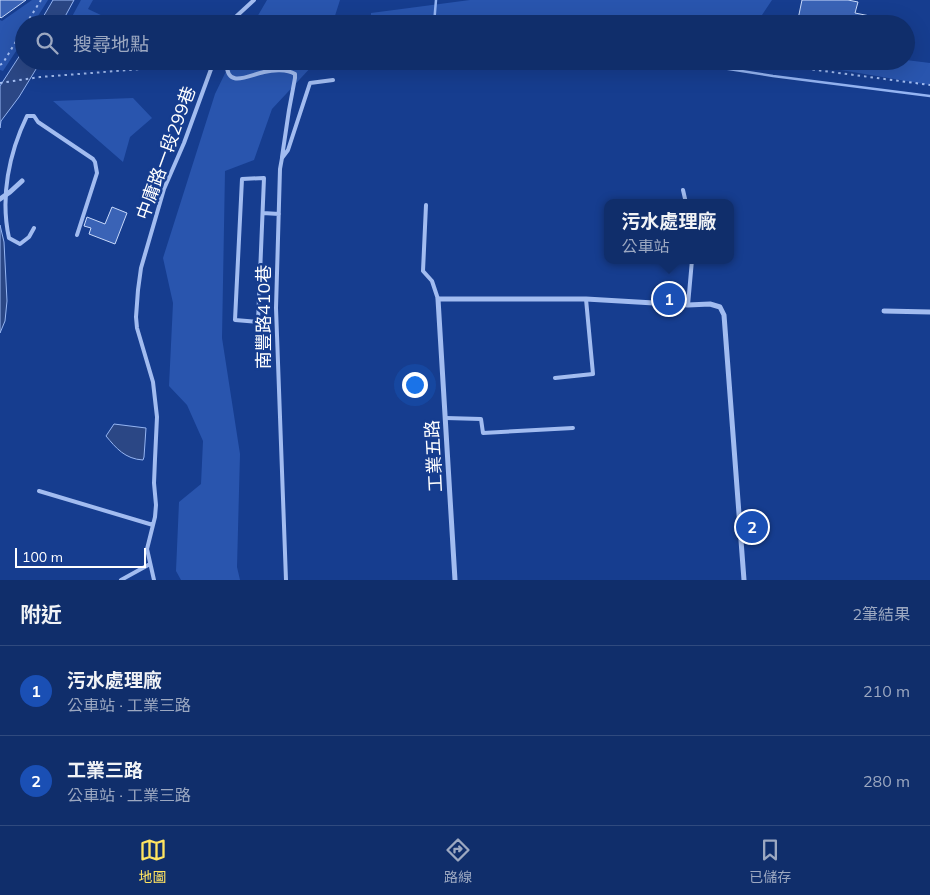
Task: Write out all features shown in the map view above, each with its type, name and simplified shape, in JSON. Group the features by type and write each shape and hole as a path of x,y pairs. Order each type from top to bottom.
{"street":[{"path":"0,199 22,180"},
{"path":"438,300 586,299 688,305 710,304 720,307 724,315 744,580"},
{"name":"工業五路","path":"438,300 455,580"},
{"path":"884,311 930,312"}],"lane":[{"path":"238,15 254,0"},
{"name":"中庸路一段299巷","path":"154,580 147,549 156,505 154,483 157,417 153,382 137,328 138,290 141,268 164,189 184,143 211,70"},
{"path":"227,70 235,79 274,70 295,74 282,158"},
{"name":"南豐路410巷","path":"286,580 276,308 280,169 282,158 288,150 310,83 333,80"},
{"path":"34,228 29,237 20,244 9,238 7,228 7,183 15,147 27,116 34,116 38,122 96,162 97,173 78,235"},
{"path":"264,178 263,213 258,322 235,320 242,179 264,178"},
{"path":"683,190 685,199"},
{"path":"426,205 424,271 432,281 438,300"},
{"path":"263,213 279,214"},
{"path":"688,305 692,264"},
{"path":"556,378 594,374 586,299"},
{"path":"446,418 481,419 483,433 573,428"},
{"path":"39,491 153,525"},
{"path":"121,580 150,564"}],"path":[{"path":"32,15 41,0"},
{"path":"0,65 15,43"},
{"path":"0,83 40,77 121,70"},
{"path":"816,70 930,85"}],"shaded area":[{"path":"32,0 48,0 39,15 15,15 15,53 3,71 0,70 0,20 2,21"},
{"path":"53,0 74,0 66,15 44,15"},
{"path":"81,0 93,0 88,9 101,15 73,15"},
{"path":"267,0 340,0 335,15 258,15"},
{"path":"470,0 772,0 762,15 371,15 371,13"},
{"path":"915,61 930,63 930,85 841,70 915,70"},
{"path":"15,63 15,70 36,70 1,121 0,128 0,86"},
{"path":"227,70 308,70 272,109 254,160 225,171 222,338 240,454 237,567 240,580 181,580 176,571 179,502 201,484 203,441 187,405 169,386 173,303 163,258 215,94"},
{"path":"133,98 152,118 130,137 123,162 53,101"},
{"path":"0,225 4,242 7,301 5,321 0,333"},
{"path":"114,424 146,428 143,460 126,455 117,449 106,436"}],"building":[{"path":"0,0 26,0 1,18"},
{"path":"802,0 848,0 858,2 855,13 865,15 799,15"},
{"path":"112,207 127,213 115,244 89,234 91,228 84,226 87,217 105,224"}],"waterway":[{"path":"435,15 436,0"},
{"path":"735,70 930,96"}],"place":[{"name":"污水處理廠","path":"669,299"},
{"name":"工業三路","path":"752,527"}]}
